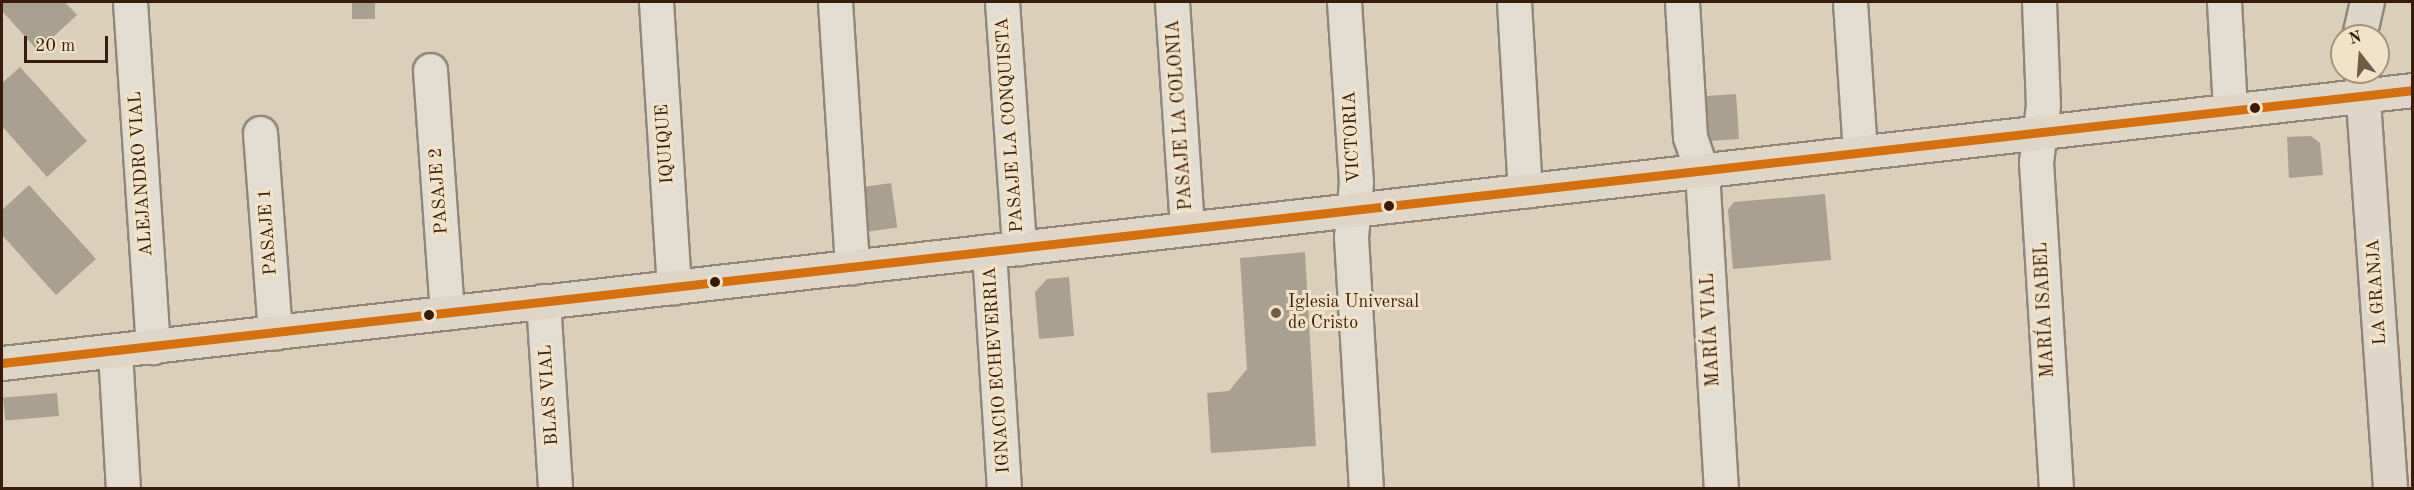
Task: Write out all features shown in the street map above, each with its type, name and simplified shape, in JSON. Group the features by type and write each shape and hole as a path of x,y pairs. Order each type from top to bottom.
{"main road":[{"path":"2362,24 2367,2"},
{"path":"2,363 2230,111 2362,84 2412,90"},
{"name":"LA GRANJA","path":"2362,84 2390,489"}],"street":[{"name":"ALEJANDRO VIAL","path":"130,2 153,347"},
{"name":"IQUIQUE","path":"656,2 674,287"},
{"path":"835,2 852,267"},
{"name":"PASAJE LA CONQUISTA","path":"1002,2 1004,249"},
{"name":"PASAJE LA COLONIA","path":"1172,2 1187,229"},
{"name":"VICTORIA","path":"1344,2 1356,182 1351,237 1366,489"},
{"path":"1514,2 1525,191"},
{"name":"MARÍA VIAL","path":"1682,2 1690,137 1702,171 1721,489"},
{"path":"1850,2 1860,153"},
{"name":"MARÍA ISABEL","path":"2039,2 2043,105 2036,162 2056,489"},
{"path":"2224,2 2230,111"},
{"name":"PASAJE 2","path":"430,70 447,312"},
{"name":"PASAJE 1","path":"260,133 275,332"},
{"name":"IGNACIO ECHEVERRIA","path":"1004,249 1004,489"},
{"name":"BLAS VIAL","path":"543,301 555,489"},
{"path":"115,351 123,489"}],"building":[{"path":"2,2 65,2 77,15 38,51 2,11"},
{"path":"352,2 375,2 375,19 352,19"},
{"path":"20,67 87,141 47,177 2,126 2,83"},
{"path":"1736,94 1739,139 1705,141 1702,96"},
{"path":"2311,136 2320,143 2323,175 2289,178 2287,137"},
{"path":"891,183 897,228 868,232 861,187"},
{"path":"29,185 96,259 56,295 2,235 2,210"},
{"path":"1825,194 1831,260 1733,269 1728,210 1734,202"},
{"name":"Iglesia Universal de Cristo","path":"1305,252 1316,446 1211,453 1207,393 1229,391 1247,369 1240,258"},
{"path":"1069,277 1074,336 1039,339 1035,292 1047,279"},
{"path":"57,393 59,416 5,421 3,398"}],"transit line":[{"path":"2,363 2412,90"}],"place":[{"name":"Iglesia Universal de Cristo","path":"1276,313"}]}
